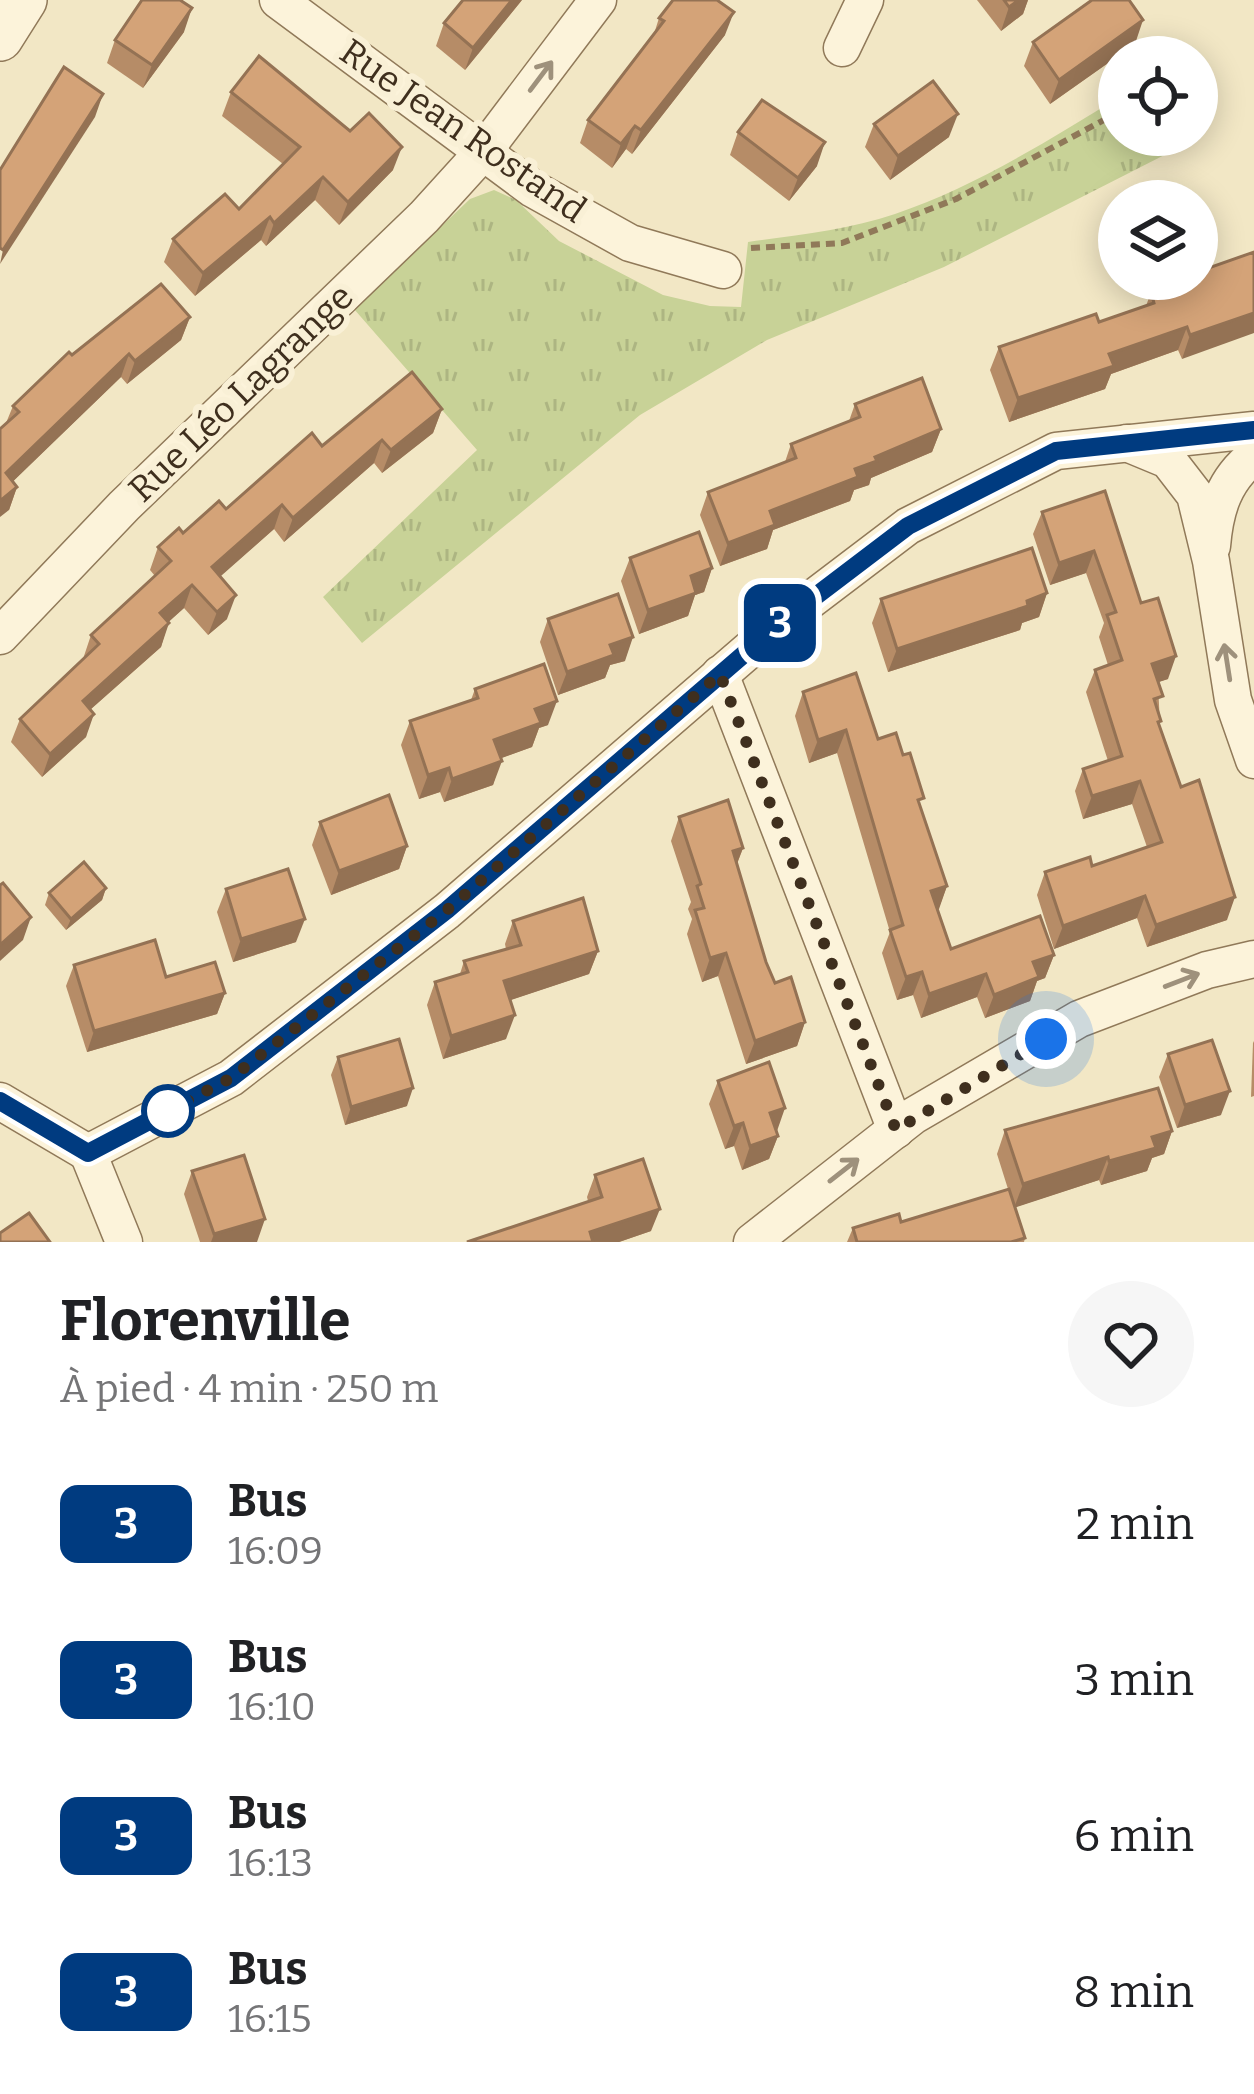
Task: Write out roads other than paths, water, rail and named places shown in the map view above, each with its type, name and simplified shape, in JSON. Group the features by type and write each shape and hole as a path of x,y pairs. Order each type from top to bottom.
{"street":[{"path":"0,38 24,0"},
{"name":"Rue Jean Rostand","path":"278,0 533,188 630,243 723,270"},
{"name":"Rue Léo Lagrange","path":"0,636 124,506 424,217 483,152 598,0"},
{"path":"842,48 865,0"},
{"path":"88,1153 231,1078 447,910 720,674 908,526 1056,451 1254,430"},
{"path":"1124,442 1168,460 1195,494 1233,700 1254,760"},
{"path":"1211,561 1216,508 1238,469 1254,456"},
{"path":"720,674 896,1130"},
{"path":"752,1242 896,1130 1079,1019 1207,970 1254,959"},
{"path":"0,1101 88,1153 124,1242"}]}
